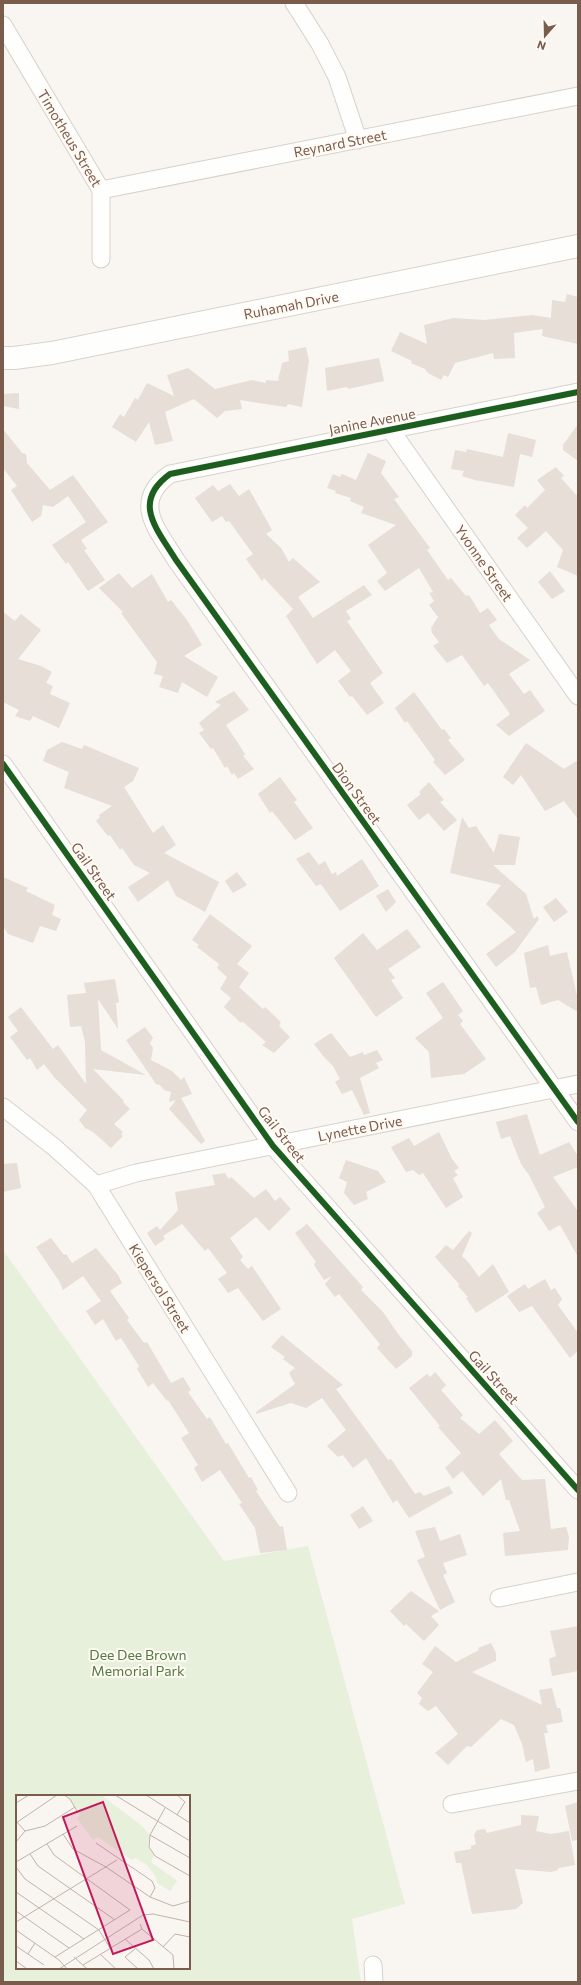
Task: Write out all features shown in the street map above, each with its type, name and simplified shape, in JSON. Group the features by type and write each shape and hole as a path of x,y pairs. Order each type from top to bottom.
{"street":[{"path":"294,3 320,44 337,76 358,140"},
{"name":"Timotheus Street","path":"3,25 101,190 100,260"},
{"name":"Reynard Street","path":"101,190 578,96"},
{"name":"Ruhamah Drive","path":"3,358 52,353 578,246"},
{"name":"Janine Avenue","path":"170,474 578,392"},
{"name":"Yvonne Street","path":"390,429 578,696"},
{"name":"Dion Street","path":"170,474 153,490 148,509 152,520 176,560 578,1122"},
{"name":"Gail Street","path":"3,764 273,1146 578,1490"},
{"name":"Lynette Drive","path":"96,1185 136,1173 578,1084"},
{"name":"Kiepersol Street","path":"3,1107 54,1147 96,1185 288,1493"},
{"path":"499,1598 578,1582"},
{"path":"452,1804 578,1781"}],"green space":[{"name":"Dee Dee Brown Memorial Park","path":"3,1250 224,1561 308,1546 405,1904 352,1919 361,1982 3,1982"}],"building":[{"path":"567,294 578,297 578,344 542,336 543,329 514,333 515,358 494,359 493,353 455,363 448,377 444,375 441,380 428,373 425,369 411,363 412,361 391,351 400,332 427,344 424,325 453,318 484,320 532,315 551,318 552,300 565,302"},
{"path":"306,347 309,361 302,407 288,404 286,407 240,400 242,409 225,411 217,418 194,399 165,412 173,441 155,445 149,422 136,442 112,427 120,414 124,417 135,398 138,400 147,383 174,396 167,375 188,368 215,389 252,380 266,383 266,380 278,381 282,363 289,361 288,351"},
{"path":"379,358 384,381 348,389 347,387 327,391 325,368"},
{"path":"19,393 19,409 3,406 3,394"},
{"path":"578,424 578,461 563,450 563,445"},
{"path":"3,429 22,453 26,454 27,463 50,490 73,475 108,522 81,540 87,549 84,550 105,580 88,591 68,562 66,564 52,545 86,522 68,496 53,507 43,505 41,516 32,522 11,490 17,486 3,468"},
{"path":"508,433 536,440 532,457 520,454 514,487 475,480 462,476 464,471 451,469 455,450 466,452 467,449 503,457"},
{"path":"368,453 386,461 381,473 399,497 394,499 430,548 427,550 448,580 451,578 466,596 469,595 480,613 488,608 497,620 489,625 499,639 530,660 509,674 524,694 530,690 545,711 509,736 496,725 510,714 488,683 484,686 462,655 447,663 433,646 439,642 432,633 431,628 438,617 429,605 434,601 429,593 433,592 419,568 385,591 377,581 387,573 368,545 396,525 361,513 364,507 350,501 351,498 335,493 336,491 327,488 333,474 340,477 342,474 356,480"},
{"path":"556,467 564,476 561,478 578,497 578,576 557,567 563,550 546,531 527,548 517,538 528,528 515,515 525,505 527,508 545,490 537,480"},
{"path":"230,484 239,496 249,489 272,530 266,534 281,548 289,562 293,558 320,582 298,597 313,618 364,585 372,595 346,611 351,619 347,621 383,673 370,683 384,703 367,715 352,696 350,697 338,681 351,671 335,650 317,664 286,616 293,609 264,578 262,581 246,559 253,554 229,521 226,522 222,516 212,522 195,498 213,485 218,491"},
{"path":"550,571 565,591 552,599 538,582"},
{"path":"119,573 132,588 152,574 168,602 171,600 187,620 202,645 184,656 218,677 207,697 182,682 178,693 159,687 163,676 154,674 157,662 121,613 123,612 99,588"},
{"path":"3,612 15,621 21,614 41,630 18,659 41,666 52,672 46,683 53,686 50,694 70,703 59,728 33,716 30,721 15,716 19,710 3,702"},
{"path":"234,691 249,710 226,725 245,754 243,756 254,769 238,779 234,773 232,775 227,766 225,768 213,748 211,749 199,733 204,730 199,723 221,705 215,702"},
{"path":"414,692 442,730 444,729 451,738 448,740 465,760 445,775 433,762 435,760 407,721 405,723 395,708"},
{"path":"62,742 82,749 84,745 139,768 133,781 124,787 153,833 163,825 176,845 164,853 219,882 205,912 176,896 168,880 138,902 128,887 150,873 134,865 122,848 120,850 110,835 108,836 96,821 100,817 99,815 112,806 64,788 69,772 43,761 47,750"},
{"path":"526,743 564,769 578,760 578,819 564,801 545,811 521,775 513,785 503,777"},
{"path":"280,777 297,800 294,802 313,828 295,840 272,811 270,813 258,794"},
{"path":"429,782 444,800 440,802 457,820 444,831 428,813 419,820 407,805 421,794 419,792"},
{"path":"462,817 469,828 476,826 494,853 499,834 520,837 515,865 493,865 526,894 534,919 537,916 539,919 515,952 496,967 486,954 516,932 486,904 501,885 450,873"},
{"path":"309,852 319,865 325,861 332,874 336,872 337,876 362,859 379,886 340,911 321,884 316,886 296,859"},
{"path":"237,872 247,885 233,893 225,881"},
{"path":"3,877 28,888 26,891 55,905 52,915 61,919 56,931 40,926 33,943 8,934 3,926"},
{"path":"388,889 396,902 386,912 376,896"},
{"path":"556,898 568,912 554,922 543,907"},
{"path":"210,914 252,946 237,964 249,973 239,987 263,1009 265,1007 281,1022 279,1026 290,1037 274,1053 262,1045 266,1042 242,1021 241,1023 224,1007 231,998 220,989 227,977 217,968 219,964 197,947 199,945 192,940"},
{"path":"407,929 421,947 388,969 395,978 391,980 403,998 376,1017 334,958 363,933 377,950"},
{"path":"548,945 550,956 567,952 578,1000 578,1012 558,1000 541,1005 536,987 530,988 524,953"},
{"path":"115,979 119,1002 116,1003 118,1029 98,999 101,1050 146,1075 93,1069 130,1109 114,1124 123,1132 121,1134 123,1136 111,1148 93,1132 85,1128 79,1120 87,1110 54,1077 44,1064 37,1070 30,1058 27,1060 10,1037 18,1031 8,1017 21,1007 53,1049 58,1045 86,1084 85,1042 81,1026 70,1027 67,995 86,993 84,983"},
{"path":"443,982 463,1011 458,1015 463,1021 460,1024 486,1059 464,1074 431,1078 429,1052 415,1038 443,1018 426,993"},
{"path":"145,1027 153,1038 150,1043 153,1048 151,1060 172,1071 181,1080 184,1077 192,1094 181,1098 205,1141 201,1144 169,1109 176,1100 169,1102 171,1092 164,1090 160,1085 156,1084 126,1040"},
{"path":"331,1033 350,1057 363,1052 364,1055 377,1050 383,1060 376,1063 379,1068 360,1078 370,1113 364,1115 352,1090 342,1094 335,1082 340,1079 333,1066 314,1044"},
{"path":"527,1114 540,1155 569,1142 578,1156 578,1167 553,1177 578,1211 578,1257 560,1225 549,1231 537,1213 545,1207 529,1175 521,1164 510,1136 501,1139 496,1122"},
{"path":"439,1132 452,1159 459,1168 454,1171 458,1175 453,1178 463,1197 446,1208 423,1173 419,1175 413,1170 406,1172 391,1147 409,1138 414,1146"},
{"path":"346,1160 378,1171 386,1182 366,1192 368,1199 354,1205 344,1193 347,1182 339,1178"},
{"path":"17,1163 21,1188 3,1192 3,1164"},
{"path":"225,1173 229,1179 231,1177 254,1198 266,1189 275,1201 280,1197 291,1209 269,1231 256,1217 230,1238 243,1257 240,1260 248,1269 252,1266 281,1309 263,1321 238,1288 228,1293 218,1279 227,1273 208,1248 205,1251 182,1224 163,1236 165,1239 155,1246 147,1233 157,1226 160,1230 178,1210 175,1192 215,1185 212,1175"},
{"path":"307,1224 363,1287 361,1290 383,1312 412,1351 412,1356 396,1369 377,1348 380,1344 339,1294 335,1297 325,1284 332,1276 324,1280 314,1265 316,1262 295,1233"},
{"path":"469,1231 472,1233 462,1256 479,1277 493,1264 509,1292 476,1313 466,1298 468,1297 458,1286 459,1284 435,1257 446,1245 453,1250"},
{"path":"51,1238 72,1263 96,1248 118,1275 122,1283 110,1291 129,1318 127,1320 144,1343 147,1342 171,1383 183,1377 191,1390 188,1392 207,1419 210,1417 249,1478 251,1477 258,1490 256,1491 280,1527 283,1526 287,1550 260,1553 255,1528 239,1504 242,1503 220,1470 202,1482 194,1468 198,1465 181,1438 189,1433 168,1400 167,1401 153,1383 148,1387 137,1369 139,1366 121,1338 116,1341 103,1319 95,1325 86,1311 101,1301 83,1276 63,1290 59,1281 36,1247"},
{"path":"545,1279 551,1290 555,1288 562,1299 558,1305 578,1333 578,1351 570,1358 532,1306 519,1312 507,1296 525,1284 528,1289"},
{"path":"282,1335 343,1385 336,1389 388,1460 391,1459 415,1494 420,1492 424,1496 449,1486 453,1493 409,1518 397,1500 393,1503 366,1458 353,1468 343,1455 338,1457 327,1446 346,1430 322,1398 306,1408 291,1403 256,1414 256,1412 295,1384 289,1373 295,1368 283,1359 285,1357 271,1347"},
{"path":"435,1372 446,1385 441,1390 463,1415 460,1418 479,1434 495,1420 513,1441 499,1454 522,1480 545,1479 551,1529 566,1527 569,1537 568,1550 505,1556 503,1533 520,1531 509,1500 506,1500 501,1479 483,1496 462,1471 453,1479 445,1468 461,1453 438,1427 440,1426 409,1388 427,1374 430,1377"},
{"path":"363,1506 373,1521 359,1529 350,1515"},
{"path":"435,1527 440,1541 460,1534 467,1555 443,1563 447,1573 443,1575 455,1602 440,1610 417,1560 425,1557 415,1531"},
{"path":"411,1591 439,1611 431,1616 439,1625 424,1641 406,1624 404,1626 390,1611"},
{"path":"578,1626 578,1671 552,1676 549,1659 556,1656 550,1631"},
{"path":"491,1643 496,1653 496,1661 472,1672 542,1705 539,1690 552,1688 557,1708 560,1708 563,1722 546,1725 548,1733 544,1733 550,1768 535,1772 533,1759 526,1762 522,1744 514,1725 501,1719 471,1747 467,1746 448,1765 435,1753 458,1734 436,1706 428,1711 419,1704 422,1698 417,1693 433,1672 422,1664 435,1646 456,1662 479,1650 478,1648"},
{"path":"578,1802 578,1840 572,1841 565,1806"},
{"path":"521,1815 539,1816 536,1831 551,1834 569,1831 575,1865 558,1868 558,1870 551,1872 515,1869 523,1903 516,1909 472,1914 461,1863 456,1863 454,1852 471,1849 471,1846 476,1844 474,1835 477,1830 485,1829 487,1833 521,1825"}],"cycle path":[{"path":"578,392 170,474 158,484 152,495 150,505 151,516 155,527 176,560 578,1122"},
{"path":"3,764 273,1146 578,1490"}]}
